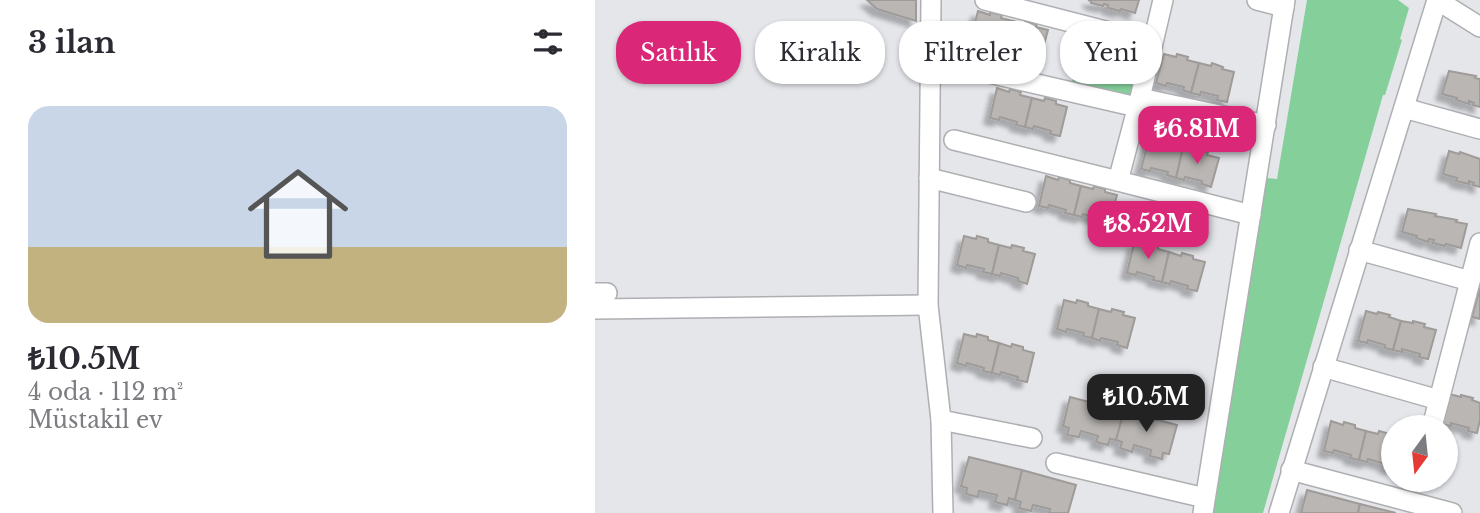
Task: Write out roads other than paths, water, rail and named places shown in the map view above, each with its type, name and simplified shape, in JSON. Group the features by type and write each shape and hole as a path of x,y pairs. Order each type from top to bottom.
{"street":[{"path":"931,0 928,305 941,419 943,513"},
{"path":"985,0 1067,21"},
{"path":"1158,21 1163,0"},
{"path":"1056,463 1204,506 1285,4 1257,0"},
{"path":"1279,513 1437,0 1480,27"},
{"path":"1046,84 1266,125"},
{"path":"1118,181 1142,84"},
{"path":"1404,108 1480,129"},
{"path":"954,140 1251,215"},
{"path":"929,178 1026,202"},
{"path":"1435,415 1480,243"},
{"path":"1359,250 1470,281"},
{"path":"599,298 928,305"},
{"path":"1323,367 1439,400"},
{"path":"941,419 1032,438"},
{"path":"1291,470 1452,513"}]}
